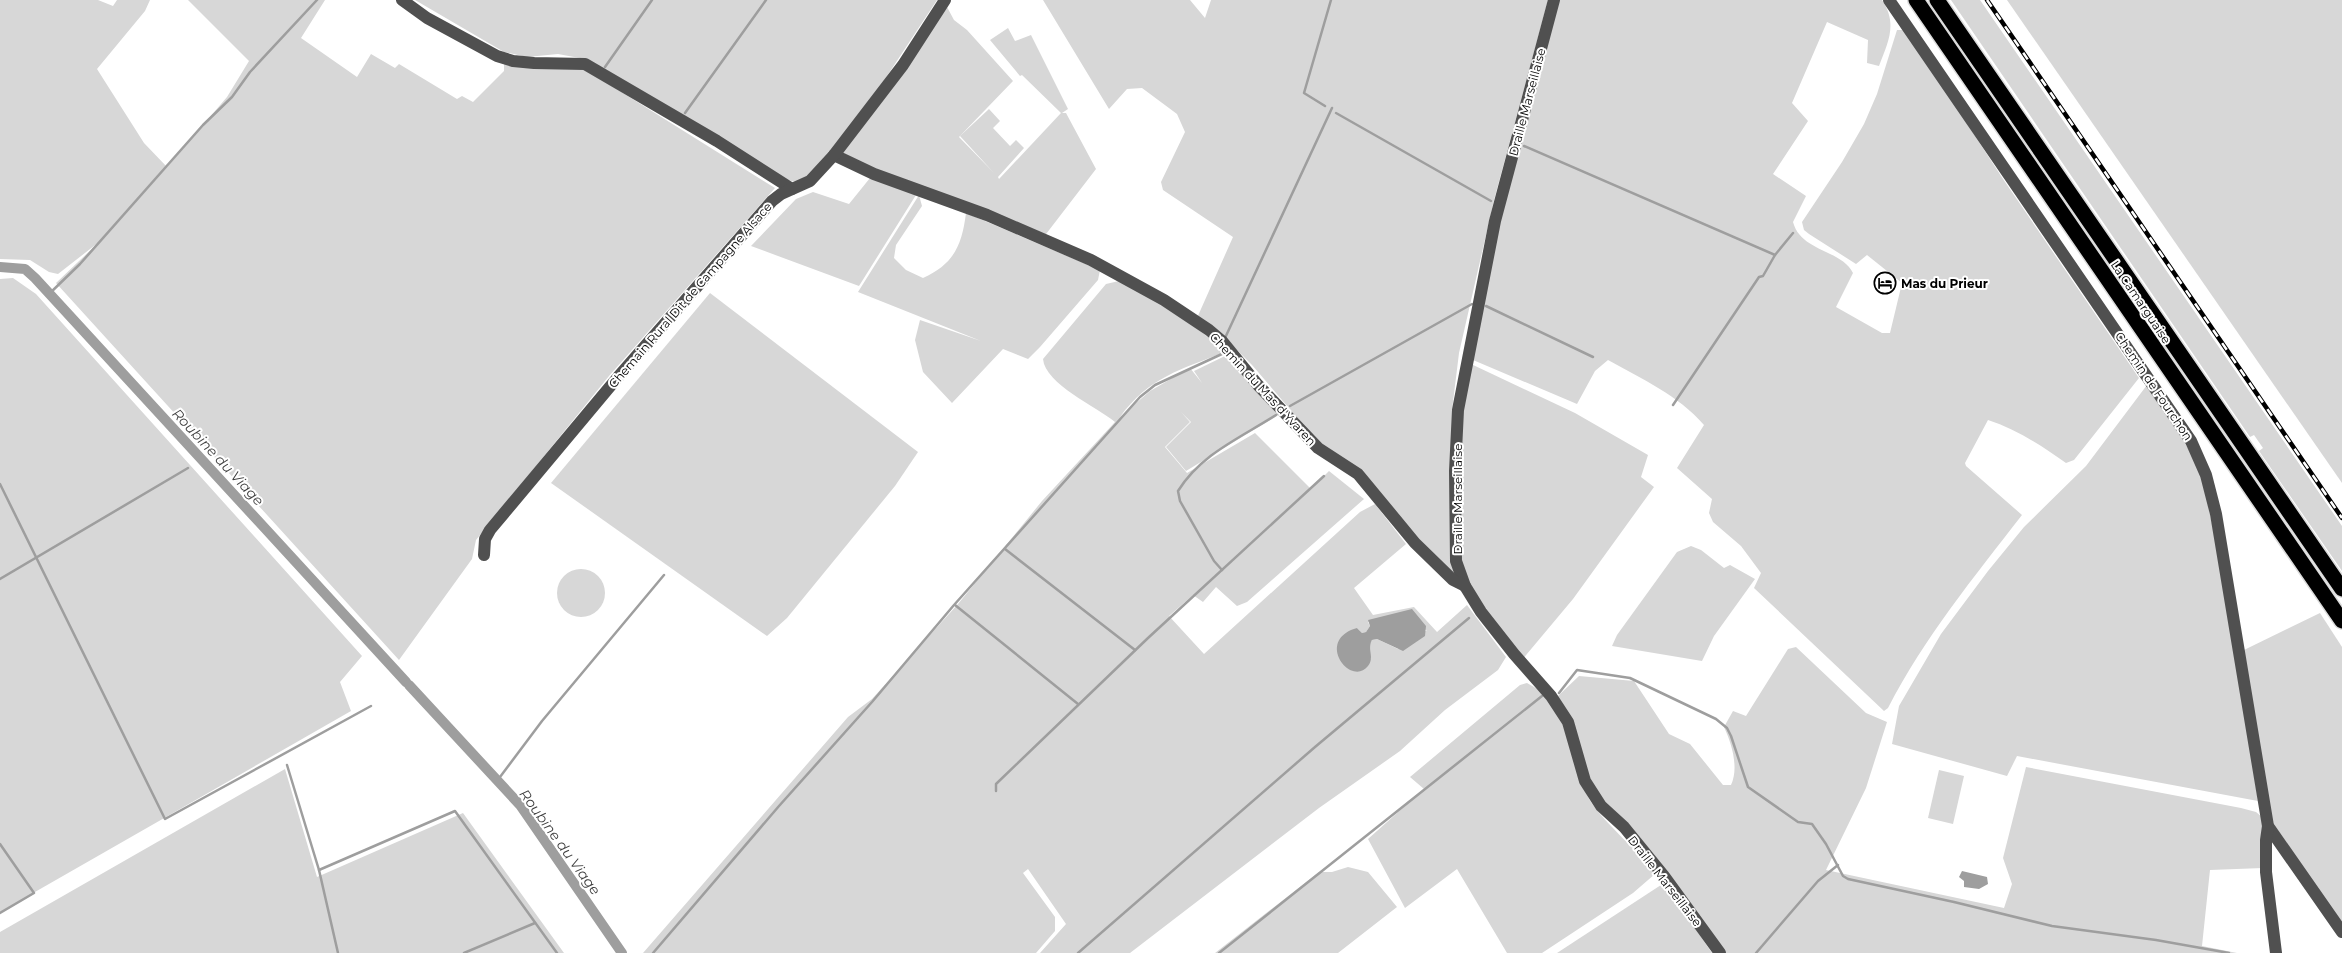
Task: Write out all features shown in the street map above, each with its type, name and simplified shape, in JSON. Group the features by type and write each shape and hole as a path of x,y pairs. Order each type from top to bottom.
{"highway":[{"name":"La Camarguaise","path":"1916,0 2342,623"},
{"name":"La Camarguaise","path":"1937,0 2342,589"}],"street":[{"path":"402,0 427,18 497,56 527,62 586,64 717,141 792,190"},
{"name":"Chemain Rural Dit de Campagne Alsace","path":"484,555 485,539 490,530 612,384 772,201 781,194 810,182 834,155 902,65 945,0"},
{"name":"Draille Marseillaise","path":"1554,0 1496,222 1458,410 1455,470 1456,561 1465,586 1486,619 1551,696 1568,722 1585,781 1601,806 1624,827 1664,876 1720,953"},
{"name":"Chemin de Fourchon","path":"1889,0 2191,441 2206,476 2216,514 2268,826 2342,932"},
{"name":"Chemin du Mas d'Yvaren","path":"834,155 874,174 996,219 1090,260 1164,300 1209,330 1222,341 1258,385 1318,448 1358,474 1415,544 1453,580 1465,586"},
{"path":"2268,826 2266,872 2276,953"}],"shaded area":[{"path":"0,0 98,0 113,6 117,0 150,0 145,11 97,69 144,143 167,167 227,97 249,61 188,0 325,0 301,38 357,77 371,54 395,68 399,64 457,99 462,96 473,102 504,71 504,64 583,68 775,188 609,376 476,540 472,559 399,660 56,283 99,242 58,274 49,272 30,260 0,259"},
{"path":"415,0 937,0 883,82 831,151 806,178 795,182 788,180 585,59 558,54 527,57 504,52"},
{"path":"1043,0 1190,0 1205,18 1211,0 1548,0 1494,200 1459,353 1452,410 1456,570 1452,574 1318,442 1252,365 1225,338 1197,318 1233,237 1163,190 1161,182 1185,132 1177,114 1142,88 1127,89 1109,109"},
{"path":"1556,0 1882,0 1890,17 1890,33 1879,66 1867,63 1868,40 1827,22 1792,103 1808,121 1773,174 1806,196 1793,222 1797,232 1812,245 1840,259 1853,273 1836,307 1882,333 1890,333 1902,283 1867,255 1856,264 1809,234 1804,230 1802,222 1842,162 1864,124 1877,94 1897,30 1906,30 2003,179 2139,378 2074,460 2066,463 2028,438 1988,420 1965,463 1966,466 2022,515 1968,585 1917,657 1888,708 1884,711 1754,588 1761,573 1741,546 1713,522 1709,513 1712,499 1677,468 1704,425 1694,414 1659,388 1608,360 1595,371 1577,404 1473,360 1501,208"},
{"path":"1951,0 1980,0 2342,526 2342,571 2259,451 2263,448 2254,435 2250,437"},
{"path":"2007,0 2342,0 2342,483"},
{"path":"947,7 954,20 967,30 1013,81 959,137 994,173 960,136 989,109 1000,121 993,128 1010,146 1016,140 1024,148 998,177 999,179 1061,113 1022,75 1020,76 990,40 1008,28 1015,41 1031,35 1068,109 1062,113 1066,113 1096,169 1043,238 866,167 842,152"},
{"path":"870,178 916,195 859,286 751,246 796,199 813,192 849,204"},
{"path":"919,195 922,206 896,245 894,258 906,270 923,278 942,266 955,252 962,235 966,213 1100,270 1098,280 1028,359 1003,349 952,403 923,372 915,340 920,320 981,341 858,292"},
{"path":"13,278 36,294 362,656 340,682 351,711 0,912 0,279"},
{"path":"1119,281 1148,296 1188,322 1225,352 1181,369 1155,383 1131,403 1120,417 1150,391 1190,368 1202,383 1194,371 1225,356 1280,414 1186,471 1166,447 1191,422 1181,412 1190,422 1165,447 1187,473 1255,433 1311,489 1329,471 1364,499 1247,602 1237,606 1216,587 1203,602 1193,595 1169,616 1204,654 1360,512 1375,504 1406,544 1354,588 1373,615 1414,607 1437,632 1467,605 1506,657 1498,670 1445,710 1400,751 1319,808 1130,953 1040,953 1066,924 1028,869 1023,873 1055,917 1055,931 1036,953 643,953 848,717 872,699 958,604 1042,501 1115,422 1062,386 1046,368 1043,359 1106,284","holes":["1368,622 1427,630 1398,649 1377,639 1372,640 1370,643 1371,659 1341,662 1357,628 1362,633 1366,632 1370,626"]},
{"path":"710,293 918,452 895,486 787,618 767,636 551,483"},
{"path":"1471,364 1575,413 1648,455 1641,477 1654,487 1573,599 1522,660 1472,595 1461,562 1460,418"},
{"path":"2147,385 2176,426 2201,473 2227,593 2258,801 2017,756 2007,776 1892,744 1899,706 1941,634 2024,527 2086,466"},
{"path":"1691,546 1701,550 1724,568 1730,565 1755,579 1714,636 1702,661 1612,646 1617,635 1677,552"},
{"path":"581,569 590,571 598,576 603,584 605,593 603,602 598,610 590,615 581,617 572,615 564,610 559,602 557,593 559,584 564,576 572,571"},
{"path":"1412,609 1426,626 1425,636 1403,651 1377,639 1372,640 1370,663 1361,671 1353,671 1340,660 1337,651 1338,642 1344,634 1357,628 1362,633 1366,632 1370,626 1368,620"},
{"path":"2320,613 2342,647 2342,925 2272,821 2244,650"},
{"path":"1796,647 1866,713 1887,722 1866,788 1826,870 2004,908 2012,884 2003,858 2026,767 2241,808 2256,812 2262,817 2263,868 2210,870 2202,946 2237,953 1723,953 1594,790 1558,696 1579,676 1634,681 1669,734 1690,744 1723,785 1731,785 1734,771 1734,756 1724,727 1733,711 1746,716 1788,649"},
{"path":"1527,683 1542,693 1561,718 1581,780 1592,803 1654,869 1655,874 1633,893 1542,953 1507,953 1457,869 1405,908 1368,839 1424,789 1410,777 1520,685"},
{"path":"285,769 317,877 463,813 564,953 0,953 0,932"},
{"path":"1939,770 1964,776 1953,824 1928,818"},
{"path":"1348,867 1368,872 1397,907 1338,953 1215,953 1319,872 1332,872"},
{"path":"1962,871 1987,877 1988,884 1979,889 1964,887 1964,881 1959,877"},
{"path":"1664,883 1712,953 1557,953"}],"waterway":[{"path":"49,294 80,264 203,125 232,97 250,72 317,0"},
{"path":"605,67 652,0"},
{"path":"685,113 766,0"},
{"path":"1325,106 1304,93 1331,0"},
{"path":"1225,338 1332,108"},
{"path":"1336,113 1491,201"},
{"path":"1524,146 1775,255"},
{"path":"1673,405 1759,277 1763,276 1775,255 1793,233"},
{"name":"Roubine du Viage","path":"0,267 25,269 35,278 406,682"},
{"path":"1290,406 1472,304"},
{"path":"1486,306 1593,357"},
{"path":"653,953 954,605 1140,397 1155,385 1224,353"},
{"path":"1222,570 1214,561 1180,501 1178,491 1187,478 1210,457 1235,439 1276,415"},
{"path":"0,579 188,468"},
{"path":"996,791 996,784 1148,638 1324,476"},
{"path":"0,484 165,819 371,706"},
{"path":"1005,549 1135,650"},
{"path":"497,781 542,721 664,575"},
{"path":"955,605 1078,704"},
{"path":"1078,953 1315,747 1469,618"},
{"path":"1559,693 1577,670 1630,678 1716,719 1727,728 1731,736 1748,787 1798,822 1812,824 1826,844 1843,876 1848,879 2052,926 2156,940 2229,953"},
{"name":"Roubine du Viage","path":"409,685 520,805 622,953"},
{"path":"1219,953 1542,696"},
{"path":"287,765 319,870 338,953"},
{"path":"319,870 455,811 557,953"},
{"path":"0,844 34,893 0,913"},
{"path":"1756,953 1818,881 1838,865"},
{"path":"464,953 535,923"}],"railway":[{"path":"1987,0 2342,518"}],"place":[{"name":"Mas du Prieur","path":"1885,283"}]}
